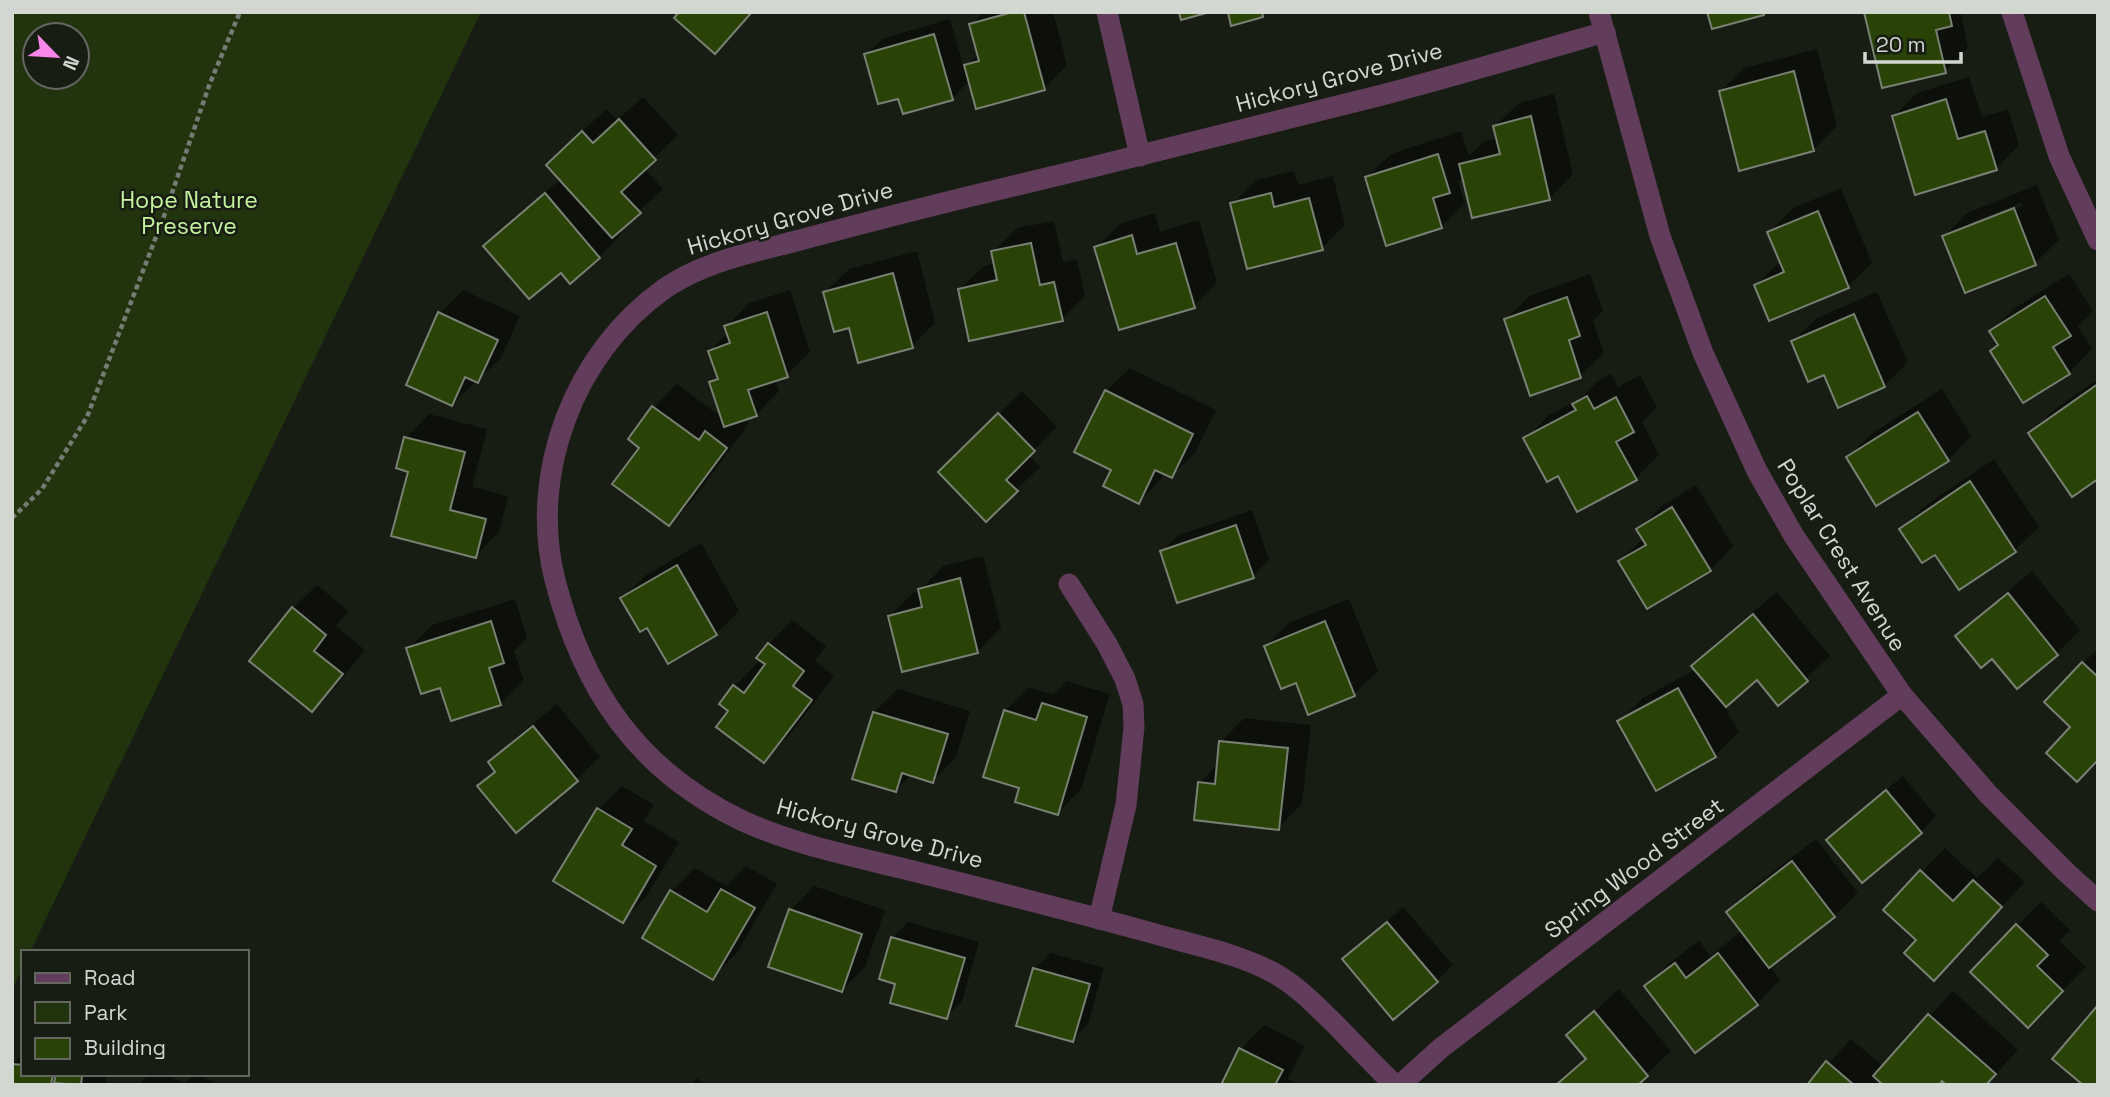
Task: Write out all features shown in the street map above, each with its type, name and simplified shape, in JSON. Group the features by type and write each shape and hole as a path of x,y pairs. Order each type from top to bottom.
{"street":[{"path":"1107,12 1140,156"},
{"path":"2012,12 2059,156 2098,240"},
{"name":"Hickory Grove Drive","path":"1397,1085 1303,992 1275,973 1241,958 817,847 744,821 712,804 675,779 630,738 612,714 596,688 568,630 547,541 545,513 549,480 563,426 574,399 604,348 645,304 691,273 725,260 907,211 1384,94 1602,22"},
{"name":"Poplar Crest Avenue","path":"1602,22 1660,236 1703,354 1757,471 1794,536 1902,695 1988,794 2098,901"},
{"path":"1069,584 1107,643 1125,679 1133,704 1134,727 1126,805 1099,919"},
{"name":"Spring Wood Street","path":"1397,1085 1441,1048 1902,695"}],"path":[{"path":"12,518 42,489 87,416 164,216 210,83 240,12"}],"green space":[{"name":"Hope Nature Preserve","path":"12,12 481,12 31,950 21,950 21,972 12,989"}],"building":[{"path":"679,12 752,12 715,54 674,18"},
{"path":"1013,12 1024,12 1045,90 976,109 964,65 979,61 969,24"},
{"path":"1179,12 1210,12 1181,20"},
{"path":"1228,12 1262,12 1263,17 1231,26"},
{"path":"1707,12 1764,12 1764,15 1712,29"},
{"path":"1864,12 1949,12 1952,26 1936,30 1946,73 1882,88"},
{"path":"934,34 953,100 903,114 898,99 878,104 864,54"},
{"path":"1794,71 1814,151 1739,171 1719,91"},
{"path":"1946,99 1958,139 1985,131 1997,170 1915,195 1892,116"},
{"path":"1531,116 1550,200 1472,218 1459,164 1500,154 1493,126"},
{"path":"619,119 656,160 621,192 641,213 612,238 546,165 582,131 593,143"},
{"path":"1438,154 1450,193 1433,198 1442,228 1386,246 1365,177"},
{"path":"545,193 600,258 570,284 561,273 529,299 483,246"},
{"path":"1271,193 1274,207 1309,198 1323,250 1247,269 1230,203"},
{"path":"2014,208 2036,265 1965,293 1942,236"},
{"path":"1818,211 1849,288 1769,321 1754,285 1784,272 1767,232"},
{"path":"1132,235 1137,254 1176,243 1195,308 1119,330 1094,247"},
{"path":"1031,243 1040,285 1054,282 1063,321 969,341 958,289 997,280 991,251"},
{"path":"893,273 913,348 858,363 849,328 834,332 823,292"},
{"path":"2045,296 2071,336 2053,347 2070,374 2023,403 1990,351 1998,345 1989,331"},
{"path":"1567,297 1580,336 1569,340 1581,378 1530,396 1504,319"},
{"path":"438,312 498,340 478,383 465,377 452,406 406,385"},
{"path":"767,312 788,377 748,390 757,416 724,427 709,382 718,379 708,351 730,343 724,326"},
{"path":"1854,314 1885,387 1838,408 1824,375 1808,382 1791,341"},
{"path":"2098,384 2098,479 2072,497 2028,433"},
{"path":"1105,390 1193,434 1172,478 1155,470 1139,504 1103,486 1111,470 1074,452"},
{"path":"1587,396 1594,409 1616,397 1634,432 1616,442 1637,480 1577,512 1558,476 1547,482 1523,438 1576,410 1572,404"},
{"path":"652,406 699,440 705,431 727,448 669,526 612,484 639,448 628,439"},
{"path":"1918,412 1949,461 1876,506 1846,457"},
{"path":"998,413 1035,451 1006,480 1018,491 986,522 938,472"},
{"path":"404,437 465,452 450,510 486,519 476,558 391,536 408,472 396,468"},
{"path":"1970,481 2016,552 1959,590 1935,555 1922,563 1899,529"},
{"path":"1672,507 1711,571 1647,609 1618,561 1646,545 1636,529"},
{"path":"1236,525 1254,578 1177,603 1160,551"},
{"path":"677,565 717,635 668,664 647,628 640,632 620,598"},
{"path":"960,578 978,653 902,672 888,616 922,607 918,589"},
{"path":"2008,593 2058,655 2017,689 1992,659 1981,668 1955,636"},
{"path":"292,607 326,635 314,651 343,674 312,712 249,661"},
{"path":"1753,614 1808,681 1778,706 1757,680 1726,707 1691,666"},
{"path":"491,621 504,663 489,668 501,705 451,721 440,688 421,694 406,648"},
{"path":"1325,621 1355,696 1308,715 1296,683 1281,689 1264,646"},
{"path":"768,643 804,671 793,686 812,700 764,763 716,727 728,711 719,704 733,685 744,693 765,664 756,658"},
{"path":"2082,662 2098,677 2098,760 2077,782 2046,753 2070,727 2044,702"},
{"path":"1678,688 1716,757 1656,791 1617,721"},
{"path":"1042,703 1087,717 1058,815 1015,802 1019,788 983,777 1004,710 1036,720"},
{"path":"873,712 948,734 933,783 902,773 896,792 852,779"},
{"path":"533,726 578,781 516,833 477,786 495,772 488,762"},
{"path":"1219,741 1288,748 1279,830 1194,820 1198,782 1215,784"},
{"path":"1886,790 1922,833 1862,883 1826,840"},
{"path":"597,808 632,829 622,845 656,866 623,923 553,881"},
{"path":"1792,861 1835,917 1769,968 1726,912"},
{"path":"1920,870 1953,901 1973,880 2002,907 1934,981 1904,953 1916,940 1883,910"},
{"path":"721,889 755,908 713,980 642,938 670,890 707,912"},
{"path":"789,909 862,934 842,992 768,967"},
{"path":"1387,922 1438,982 1393,1020 1342,959"},
{"path":"2016,924 2048,955 2037,966 2063,991 2028,1028 1970,972"},
{"path":"891,937 965,958 947,1019 890,1003 895,984 879,979"},
{"path":"1718,953 1758,1005 1695,1053 1644,986 1675,963 1686,978"},
{"path":"1033,968 1090,984 1073,1042 1016,1026"},
{"path":"2098,1005 2098,1085 2083,1085 2052,1059"},
{"path":"1594,1011 1648,1076 1638,1085 1556,1085 1586,1059 1566,1035"},
{"path":"1928,1014 1996,1074 1986,1085 1946,1085 1942,1081 1939,1085 1883,1085 1873,1076"},
{"path":"1239,1048 1283,1070 1275,1085 1221,1085"},
{"path":"1826,1061 1854,1085 1807,1085"},
{"path":"12,1064 21,1065 21,1076 53,1076 51,1085 12,1085"},
{"path":"56,1076 82,1076 81,1085 54,1083"}]}
